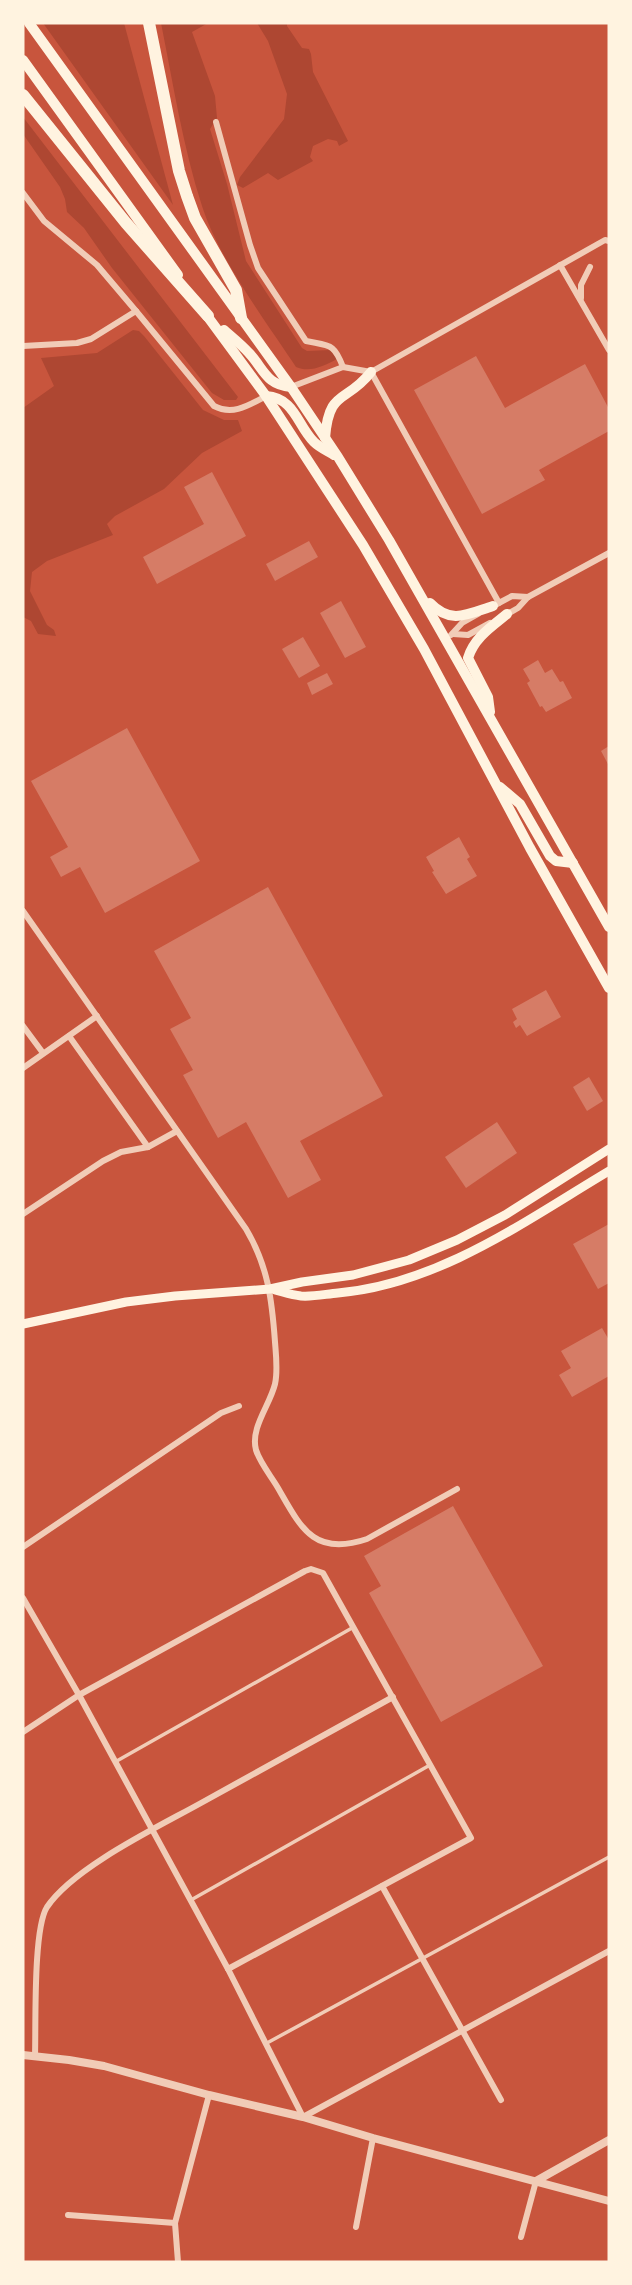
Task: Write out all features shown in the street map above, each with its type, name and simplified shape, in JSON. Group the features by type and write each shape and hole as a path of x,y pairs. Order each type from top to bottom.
{"highway":[{"path":"149,23 179,171 195,218 236,290 241,318"},
{"path":"23,95 126,223 208,316"}],"main road":[{"path":"29,23 291,387 338,457 420,594 449,636 491,720 609,927"},
{"path":"23,60 267,396 369,555 424,649 609,988"},
{"path":"208,316 250,353 272,381 279,386 291,387"},
{"path":"325,438 327,417 332,405 339,397 361,384 371,372"},
{"path":"267,396 278,397 285,402 314,443 338,457"},
{"path":"420,594 438,611 454,617 496,604"},
{"path":"491,720 488,697 468,658 478,639 507,614"},
{"path":"495,782 520,804 556,861 563,864 573,863"},
{"path":"23,1324 126,1302 270,1289 353,1275 409,1260 486,1226 609,1149"},
{"path":"270,1289 303,1296 359,1291 415,1275 485,1245 609,1171"}],"street":[{"path":"216,122 258,268 306,341 330,346 337,351 343,367"},
{"path":"23,193 44,222 97,265 214,406 224,411 235,410 267,396"},
{"path":"291,387 343,367 371,372 609,240"},
{"path":"561,265 609,350"},
{"path":"581,298 582,285 590,267"},
{"path":"23,346 77,343 91,339 136,311"},
{"path":"371,372 496,604"},
{"path":"449,636 468,635 518,608 528,597 609,553"},
{"path":"449,636 462,623 512,596 528,597"},
{"path":"23,911 255,1244 262,1259 270,1289 276,1361 275,1383 255,1435 256,1451 300,1527 324,1543 354,1544 457,1489"},
{"path":"23,1068 97,1016"},
{"path":"23,1026 43,1054"},
{"path":"69,1036 148,1147"},
{"path":"23,1214 103,1161 121,1152 148,1147 177,1131"},
{"path":"23,1547 217,1415 239,1406"},
{"path":"23,1732 79,1695 305,1571 316,1570 326,1576 471,1838 228,1969"},
{"path":"23,1598 79,1695 228,1969 303,2117"},
{"path":"35,2056 38,1936 46,1909 68,1885 90,1867 152,1830 393,1698"},
{"path":"382,1886 501,2100"},
{"path":"303,2117 609,1951"},
{"path":"23,2055 104,2066 303,2117 609,2201"},
{"path":"178,2262 176,2222 209,2095"},
{"path":"355,2227 373,2138"},
{"path":"521,2237 536,2181 609,2140"},
{"path":"68,2215 176,2222"}],"lane":[{"path":"115,1762 354,1627"},
{"path":"190,1901 430,1765"},
{"path":"267,2043 609,1857"}],"shaded area":[{"path":"43,23 124,23 173,205"},
{"path":"161,23 208,23 192,32 215,96 217,118 210,129 246,261 302,348 307,351 330,350 337,359 332,362 312,369 296,367 219,247 202,206 189,161"},
{"path":"257,23 287,23 302,48 309,49 313,72 348,141 339,146 337,141 328,139 313,146 310,157 313,161 278,180 268,173 243,188 237,185 240,177 284,119 287,94 268,41"},
{"path":"23,117 238,397 236,400 224,400 212,393 112,268 84,228 67,212 60,187 23,134"},
{"path":"133,330 144,336 203,410 224,420 238,420 242,431 202,453 164,489 115,516 107,524 113,535 47,561 32,572 30,591 47,625 54,630 56,636 38,634 31,621 23,617 23,408 54,386 41,358 97,353"}],"building":[{"path":"476,356 505,408 585,364 609,409 609,431 539,470 545,480 482,514 414,390"},
{"path":"212,472 246,536 157,584 143,557 204,524 184,487"},
{"path":"309,541 318,557 275,581 266,564"},
{"path":"341,601 366,647 345,658 320,613"},
{"path":"303,637 320,666 299,678 282,649"},
{"path":"538,660 545,673 552,669 560,682 563,681 572,698 546,712 540,707 527,683 530,681 523,669"},
{"path":"327,673 333,684 312,695 307,683"},
{"path":"127,728 200,861 105,913 80,867 61,877 50,857 68,847 31,781"},
{"path":"609,746 609,766 601,751"},
{"path":"459,837 477,876 446,894 426,857"},
{"path":"268,887 383,1096 300,1141 321,1180 288,1198 246,1122 218,1138 183,1075 193,1070 170,1029 191,1018 154,951"},
{"path":"546,990 561,1017 527,1036 520,1025 516,1028 513,1022 517,1019 512,1009"},
{"path":"589,1077 603,1101 587,1111 573,1087"},
{"path":"497,1122 517,1153 466,1188 445,1157"},
{"path":"609,1224 609,1283 598,1289 573,1244"},
{"path":"602,1328 609,1340 609,1376 572,1397 559,1375 571,1368 561,1351"},
{"path":"453,1506 543,1666 441,1722 369,1593 381,1586 364,1556"}]}
